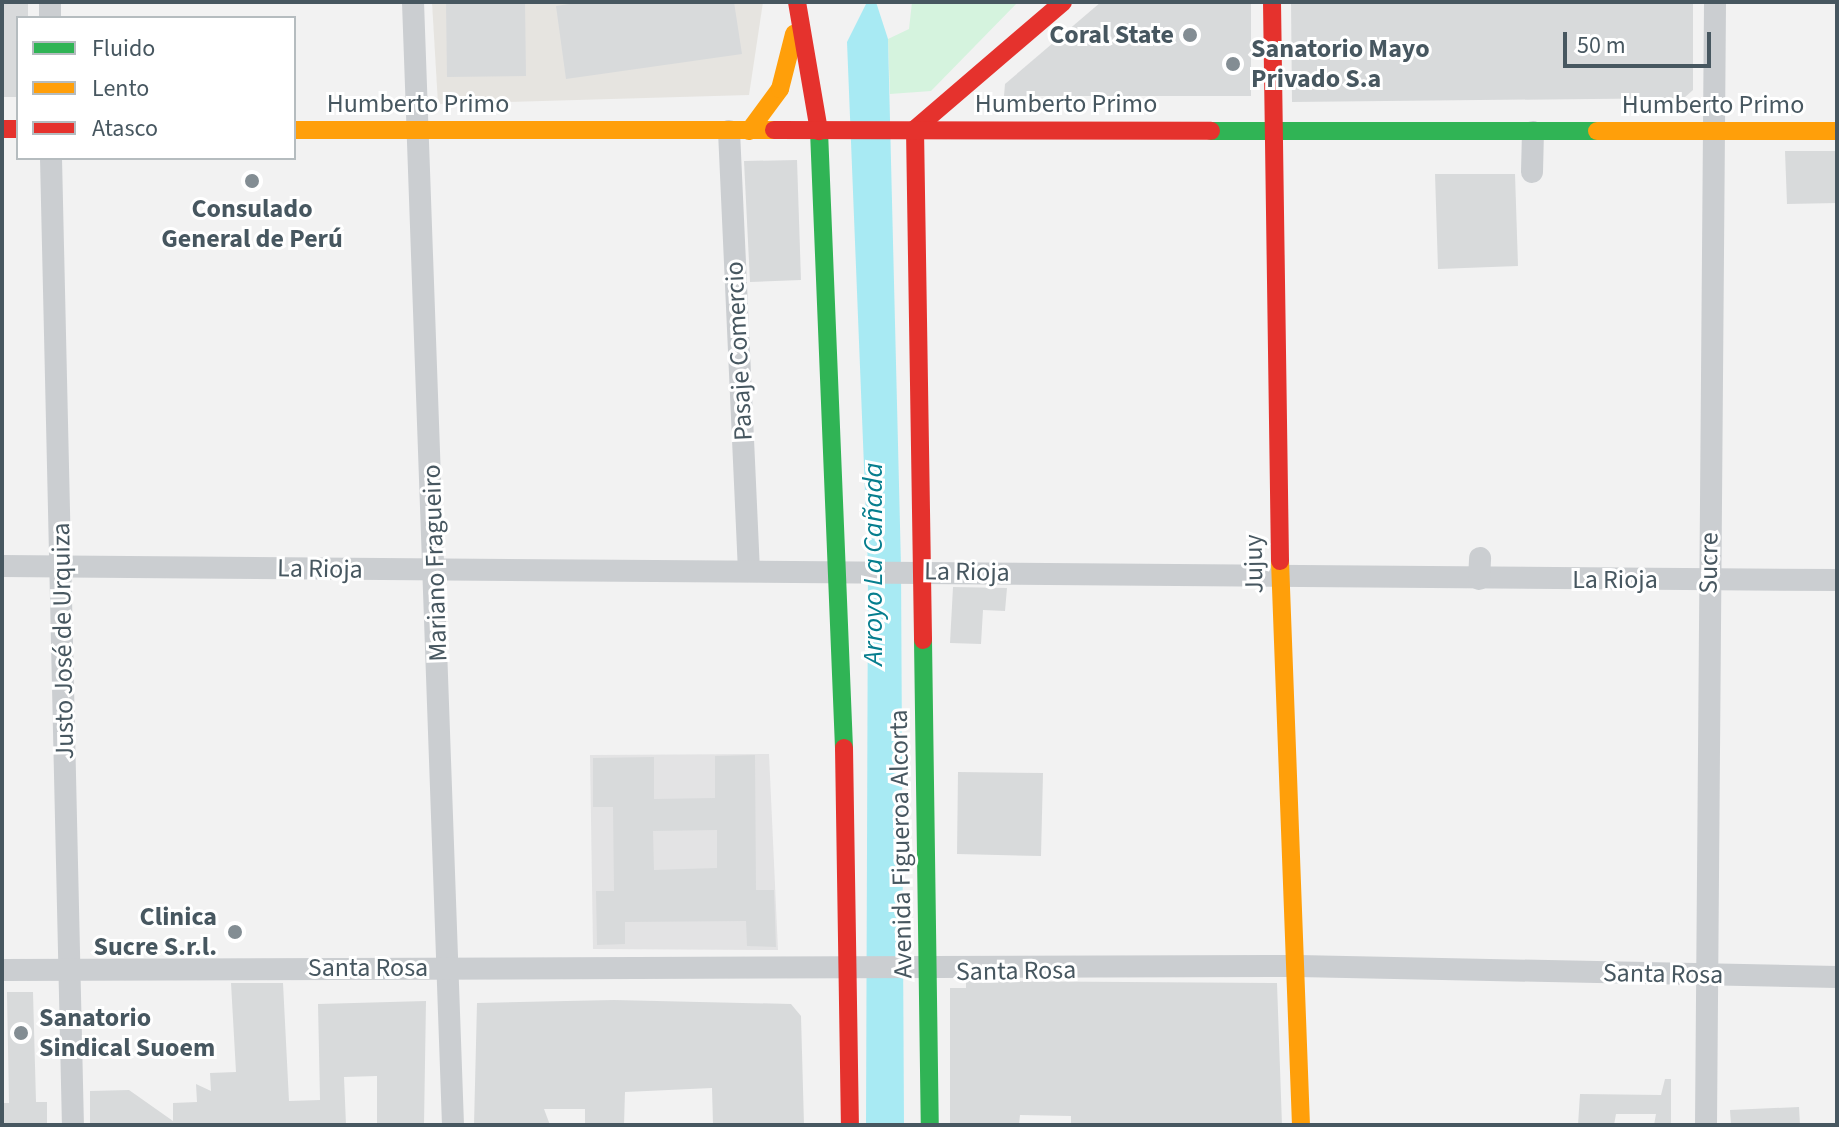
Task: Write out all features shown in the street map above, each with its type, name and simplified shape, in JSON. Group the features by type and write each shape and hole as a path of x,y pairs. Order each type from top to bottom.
{"main road":[{"path":"915,129 1063,2"},
{"name":"Jujuy","path":"1272,2 1280,577 1298,966 1301,1125"},
{"path":"739,131 780,89 797,10"},
{"name":"Avenida Figueroa Alcorta","path":"797,10 819,131 841,572 850,1125"},
{"name":"Avenida Figueroa Alcorta","path":"915,129 920,570 931,972 930,1125"},
{"name":"Humberto Primo","path":"296,130 1837,131"}],"street":[{"name":"Mariano Fragueiro","path":"413,2 422,130 453,1125"},
{"name":"Sucre","path":"1706,1125 1715,2"},
{"name":"Pasaje Comercio","path":"739,131 749,571"},
{"path":"1532,172 1533,132"},
{"name":"Justo José de Urquiza","path":"51,160 73,1125"},
{"name":"La Rioja","path":"2,566 920,570 1280,577 1480,568 1708,580 1837,580"},
{"name":"Santa Rosa","path":"2,970 448,968 931,972 1298,966 1837,977"}],"shaded area":[{"path":"432,2 763,2 749,95 438,104"},
{"path":"769,754 778,950 593,949 590,755"}],"green space":[{"path":"912,2 1018,2 931,91 890,94 888,39 909,29"}],"water":[{"name":"Arroyo La Cañada","path":"867,2 876,2 888,39 901,566 904,1125 866,1125 868,567 847,42"}],"building":[{"path":"2,2 28,2 28,16 16,16 16,97 2,97"},
{"path":"446,2 525,2 526,76 447,77"},
{"path":"583,2 734,2 742,54 566,79 556,6"},
{"path":"1101,2 1251,2 1251,96 1004,96 1005,84"},
{"path":"1291,2 1693,2 1693,90 1684,98 1292,102"},
{"path":"1785,151 1837,151 1837,203 1787,204"},
{"path":"797,160 801,280 750,282 744,161"},
{"path":"1435,174 1515,174 1518,266 1438,269"},
{"path":"953,587 1007,588 1005,611 983,610 981,644 950,643"},
{"path":"755,755 756,890 774,890 776,947 747,946 746,921 625,922 625,944 597,945 596,891 614,891 613,807 593,807 593,758 654,757 654,799 715,798 715,756","holes":["717,830 717,868 654,870 653,831"]},
{"path":"958,772 1043,773 1041,856 957,854"},
{"path":"966,981 1277,983 1282,1125 1071,1125 1071,1116 1020,1115 1019,1125 950,1125 950,988 966,988"},
{"path":"231,983 283,983 289,1101 320,1100 318,1004 426,1001 424,1125 377,1125 377,1076 344,1077 346,1125 90,1125 90,1091 129,1090 173,1121 173,1103 197,1102 196,1084 211,1091 210,1073 236,1072"},
{"path":"7,992 33,992 36,1102 47,1102 47,1125 2,1125 2,1103 9,1103"},
{"path":"614,1000 791,1004 801,1016 804,1125 713,1125 712,1088 625,1092 624,1125 585,1125 585,1109 544,1109 550,1125 474,1125 477,1003"},
{"path":"1665,1079 1671,1079 1671,1125 1654,1125 1656,1114 1616,1114 1614,1125 1578,1125 1580,1094 1661,1095"},
{"path":"1799,1107 1800,1125 1731,1125 1730,1110"}],"traffic: fast":[{"path":"819,131 844,748"},
{"path":"1211,131 1597,131"},
{"path":"923,640 930,1125"}],"traffic: slow":[{"path":"749,131 780,89 794,34"},
{"path":"296,130 774,130"},
{"path":"1597,131 1837,131"},
{"path":"1280,561 1301,1125"}],"traffic: jam":[{"path":"797,2 819,131"},
{"path":"915,129 1063,2"},
{"path":"1272,2 1280,561"},
{"path":"2,129 16,129"},
{"path":"915,129 923,640"},
{"path":"774,130 1211,131"},
{"path":"844,748 850,1125"}],"place":[{"name":"Coral State","path":"1190,35"},
{"name":"Sanatorio Mayo Privado S.a","path":"1233,64"},
{"name":"Consulado General de Perú","path":"252,181"},
{"name":"Clinica Sucre S.r.l.","path":"235,932"},
{"name":"Sanatorio Sindical Suoem","path":"21,1033"}]}
